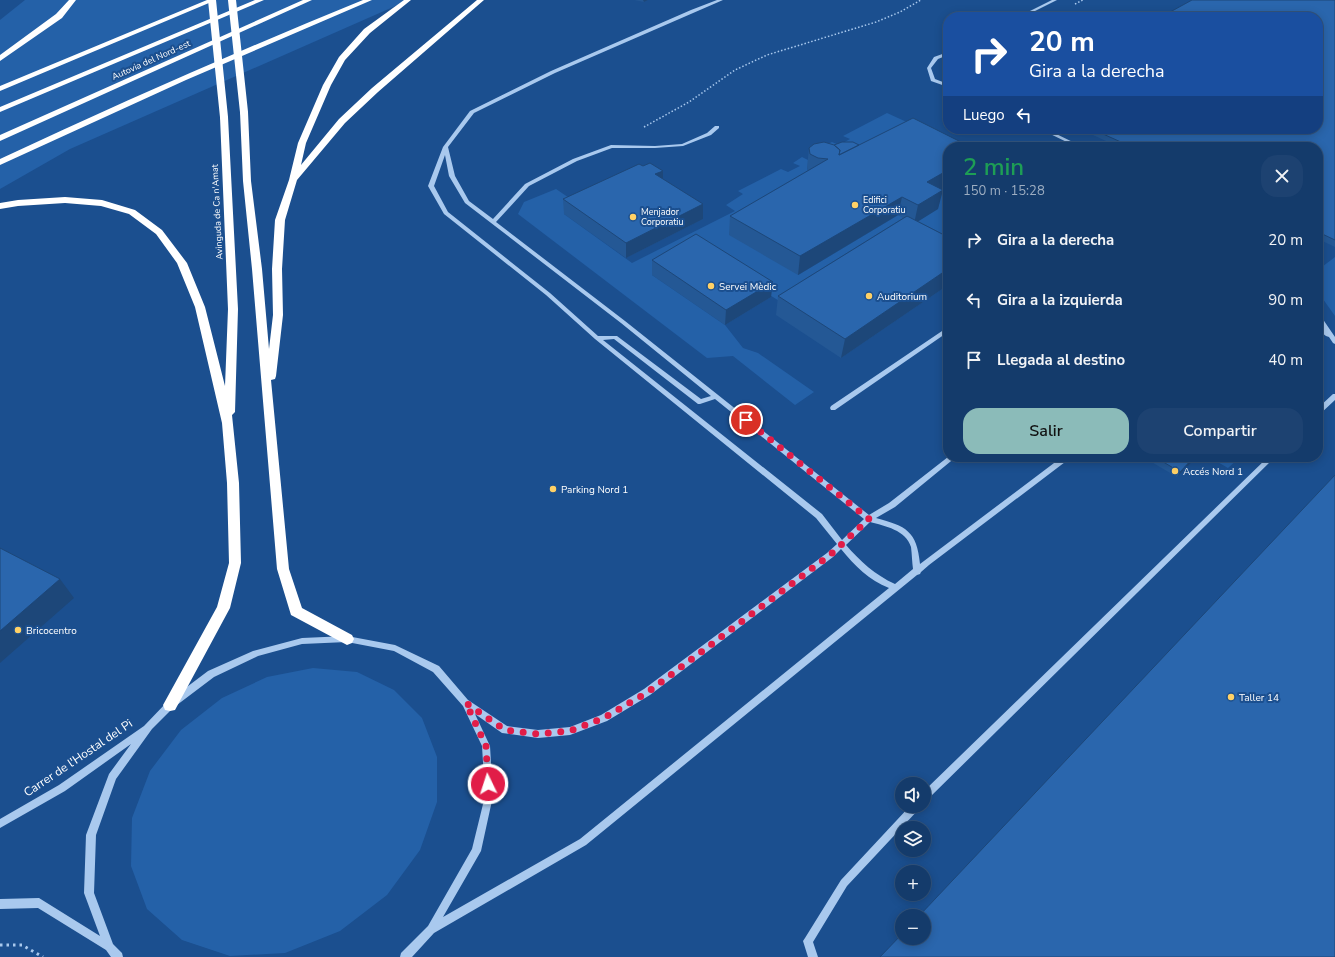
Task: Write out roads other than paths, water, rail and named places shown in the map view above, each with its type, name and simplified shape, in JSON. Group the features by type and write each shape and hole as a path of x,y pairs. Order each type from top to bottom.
{"highway":[{"path":"0,59 59,16 73,0"},
{"path":"0,89 213,0"},
{"name":"Avinguda de Ca n'Amat","path":"213,0 224,117 232,308 228,423"},
{"path":"232,0 244,112 247,181 257,270 283,569 296,611 347,639"},
{"name":"Autovia del Nord-est","path":"0,110 261,0"},
{"name":"Autovia del Nord-est","path":"0,138 309,0"},
{"path":"0,162 150,92 292,31 369,0"},
{"path":"268,405 278,315 277,269 280,220 293,180 302,143 327,85 342,59 367,31 408,0"},
{"path":"293,180 342,121 375,90 481,0"},
{"path":"0,206 18,203 65,200 102,203 132,212 160,232 182,262 200,307 228,423 233,483 235,563 223,608 170,705"}],"street":[{"path":"721,0 692,11 561,69 472,112 445,147 431,186 446,213 548,294 597,338 819,516 842,543 852,558 870,574 885,584 896,588"},
{"path":"1030,12 1054,0"},
{"path":"943,55 936,58 929,68 933,80 943,84"},
{"path":"493,222 527,185 575,160 611,146 655,147 683,145 709,134 717,127"},
{"path":"1053,134 1070,142"},
{"path":"445,147 452,176 467,202 623,322 869,519 895,526 907,534 914,545 917,572"},
{"path":"1323,324 1334,341"},
{"path":"1323,331 1334,341"},
{"path":"833,408 943,332"},
{"path":"597,338 615,337 700,402 715,397"},
{"path":"1323,407 1335,396"},
{"path":"109,948 89,894 91,834 112,777 149,726 170,705 211,674 256,653 302,641 347,639 395,648 436,669 466,703 505,730 538,734 570,731 604,718 648,692 830,555 869,519 892,505 947,462"},
{"path":"431,929 583,842 917,572 926,563 1060,462"},
{"path":"931,790 1267,462"},
{"path":"405,957 431,929 476,851 489,796 486,746 466,703"},
{"name":"Carrer de l'Hostal del Pi","path":"0,824 62,788 105,759 149,726"},
{"path":"813,957 808,941 844,883 909,813"},
{"path":"0,904 39,903 109,948 118,957"}],"place":[{"name":"Edifici Corporatiu","path":"855,205"},
{"name":"Menjador Corporatiu","path":"633,217"},
{"name":"Servei Mèdic","path":"711,286"},
{"name":"Auditorium","path":"869,296"},
{"name":"Accés Nord 1","path":"1175,471"},
{"name":"Parking Nord 1","path":"553,489"},
{"name":"Bricocentro","path":"18,630"},
{"name":"Taller 14","path":"1231,697"}]}
